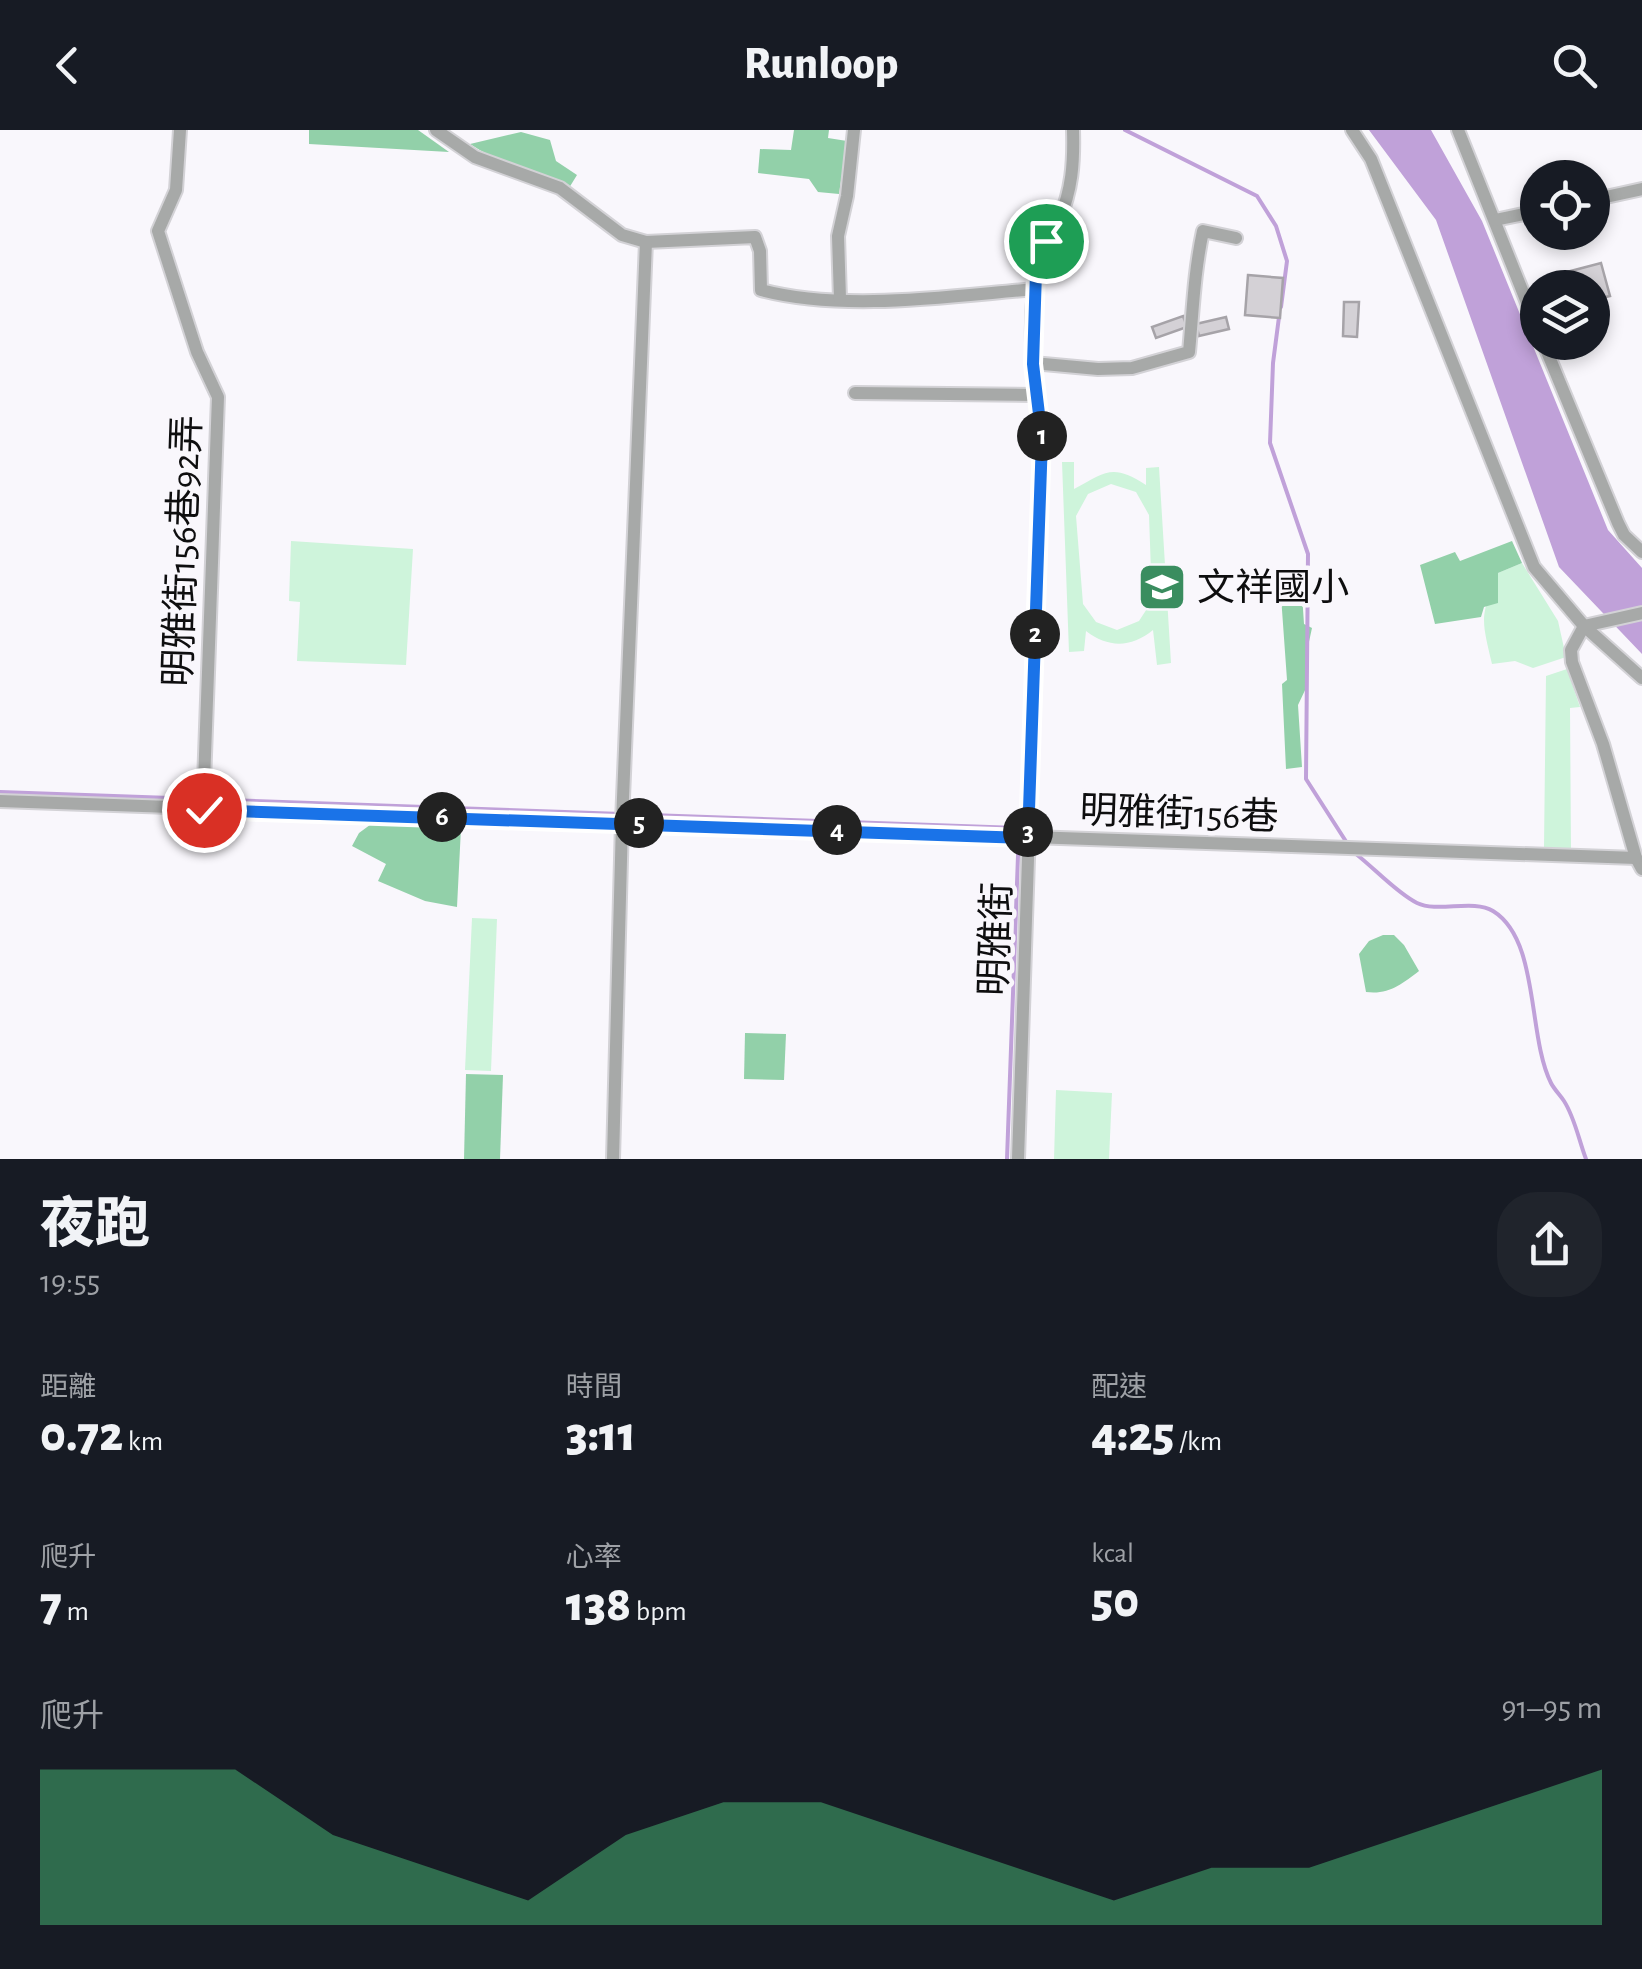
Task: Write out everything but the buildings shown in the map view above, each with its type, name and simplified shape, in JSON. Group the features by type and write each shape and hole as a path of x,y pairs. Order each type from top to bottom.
{"street":[{"name":"明雅街156巷92弄","path":"180,130 176,190 158,231 197,352 218,397 204,810"},
{"path":"436,130 475,157 560,188 622,235 646,242 755,237 760,251 761,290 840,299 1035,289"},
{"path":"840,299 838,236 854,130"},
{"name":"明雅街","path":"1018,1159 1042,439 1033,364 1035,289 1040,256 1065,206 1074,172 1073,130"},
{"path":"1352,130 1370,159 1534,567 1584,626 1642,678"},
{"path":"1458,130 1520,284"},
{"path":"1610,196 1642,189"},
{"path":"1495,220 1520,215"},
{"path":"1033,364 1098,370 1132,368 1189,352 1192,284 1204,231 1236,238"},
{"path":"612,1159 646,242"},
{"path":"1550,360 1618,524 1642,552"},
{"path":"856,392 1035,396"},
{"path":"1639,863 1571,650 1584,626 1642,614"},
{"name":"明雅街156巷","path":"0,801 1639,863"}],"green space":[{"path":"309,130 418,130 449,152 309,144"},
{"path":"794,130 829,130 828,138 847,141 839,194 818,192 809,179 758,173 760,149 791,150"},
{"path":"521,132 550,140 556,161 577,175 569,188 470,144"},
{"path":"1062,462 1074,462 1074,489 1109,472 1125,474 1146,485 1146,468 1159,467 1171,663 1157,665 1153,630 1120,644 1103,641 1086,631 1084,651 1069,652","holes":["1111,484 1136,492 1149,515 1152,601 1139,621 1117,630 1096,622 1083,604 1076,516 1088,494"]},
{"path":"291,541 413,549 406,665 297,661 300,602 289,601"},
{"path":"1512,541 1522,563 1498,573 1498,603 1484,607 1481,617 1435,624 1420,565 1455,552 1460,561"},
{"path":"1522,563 1558,621 1566,657 1533,668 1515,661 1492,664 1484,626 1485,609 1498,573"},
{"path":"1301,579 1304,624 1312,628 1307,651 1307,686 1298,705 1302,767 1286,769 1282,684 1287,680 1280,582"},
{"path":"1567,669 1580,707 1570,708 1571,849 1544,847 1546,676"},
{"path":"378,819 455,821 461,828 457,907 425,901 378,881 386,864 352,846 359,833"},
{"path":"472,918 497,919 491,1071 465,1070"},
{"path":"1394,935 1404,945 1419,971 1388,990 1366,992 1359,954 1369,941"},
{"path":"745,1033 786,1034 784,1080 744,1079"},
{"path":"466,1074 503,1075 500,1159 464,1159"},
{"path":"1056,1090 1112,1093 1109,1159 1054,1159"}],"shaded area":[{"path":"1369,130 1431,130 1482,221 1520,314 1520,360 1539,360 1608,530 1642,568 1642,654 1559,567 1436,220"}],"waterway":[{"path":"1125,130 1257,196 1276,226 1287,261 1281,307"},
{"path":"1279,317 1270,443 1308,554 1306,779 1347,843"},
{"path":"0,792 1019,828 1007,1159"},
{"path":"1356,854 1417,903 1485,908 1508,925 1526,966 1544,1063 1551,1083 1571,1115 1586,1159"}],"place":[{"name":"文祥國小","path":"1162,587"}],"route":[{"path":"204,810 1028,838 1042,439 1033,364 1036,272 1046,241"}]}
